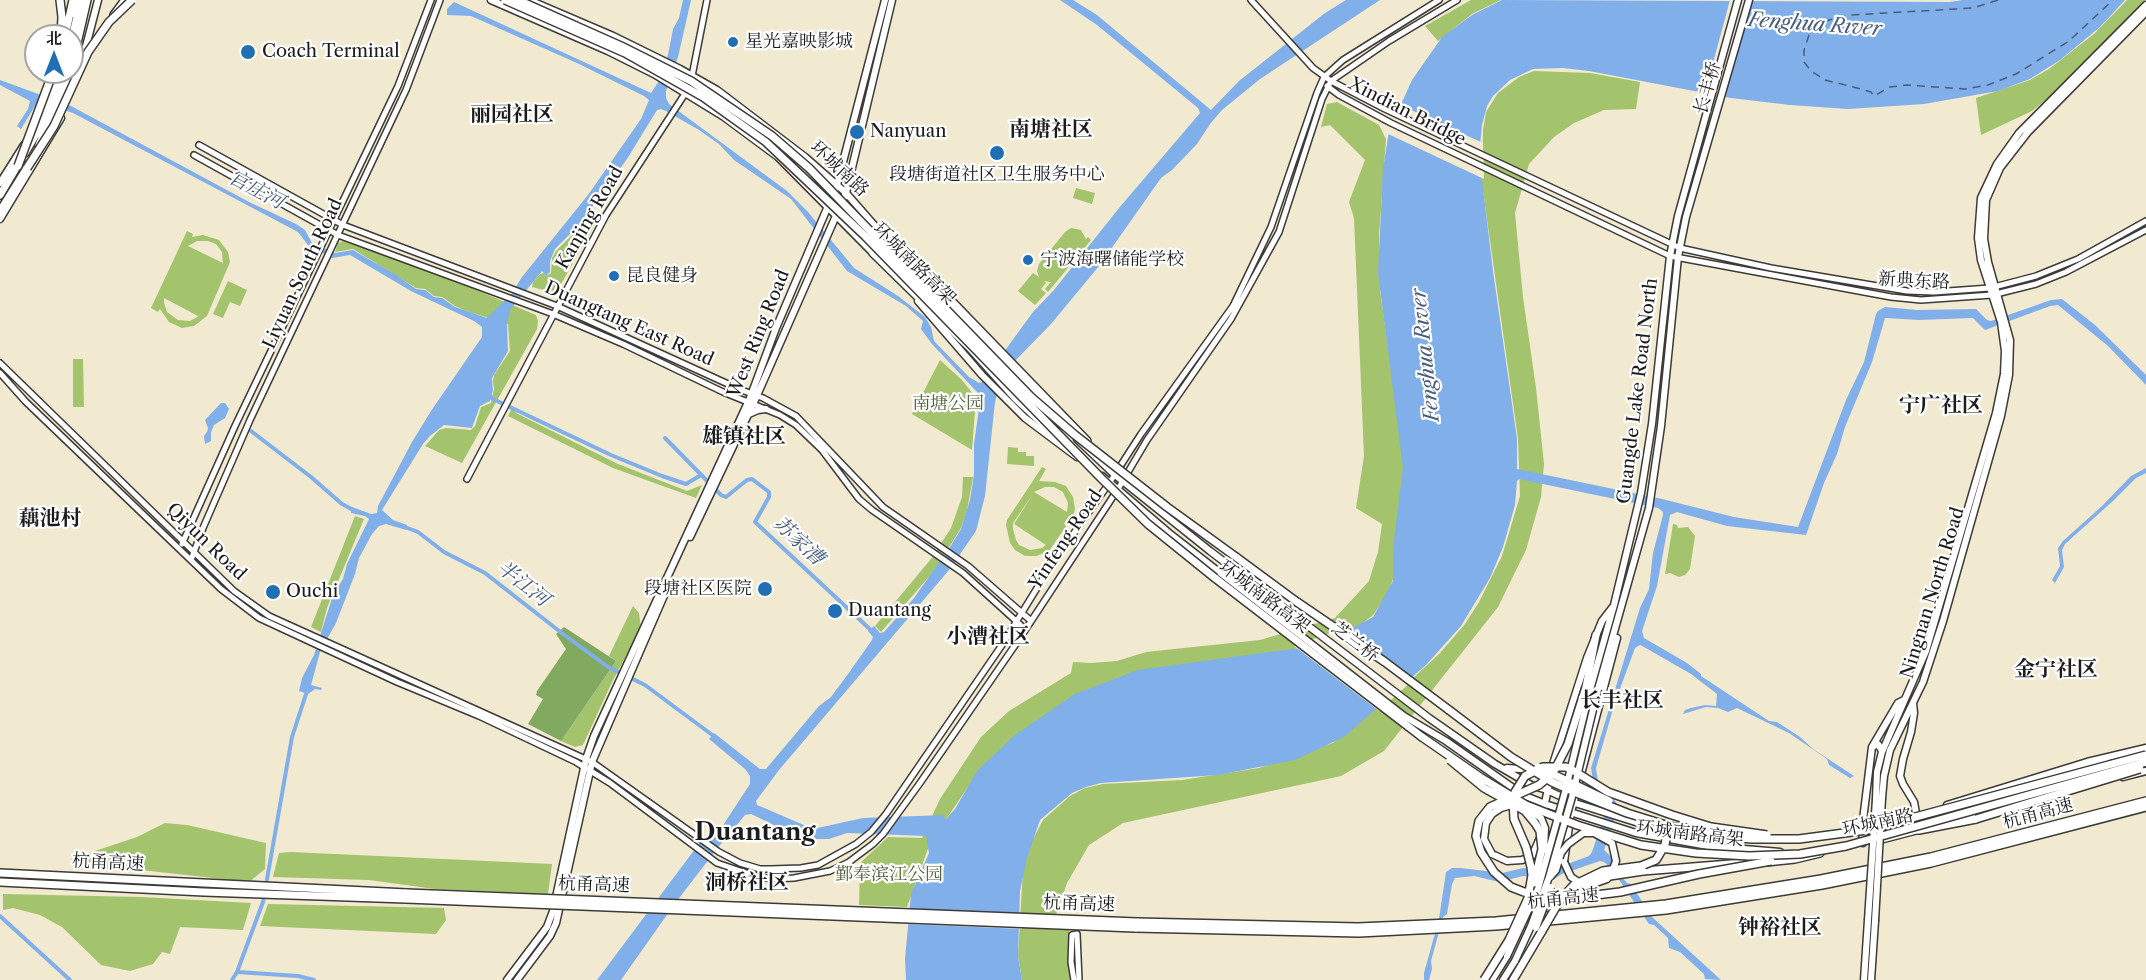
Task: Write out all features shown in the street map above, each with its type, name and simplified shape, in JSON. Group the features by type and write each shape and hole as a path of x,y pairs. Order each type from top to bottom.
{"highway":[{"path":"60,0 63,24"},
{"path":"68,24 77,0"},
{"path":"74,24 77,0"},
{"path":"81,24 87,0"},
{"path":"0,212 54,126 88,52 124,0"},
{"path":"109,22 132,0"},
{"name":"环城南路高架","path":"505,0 625,53 703,97 766,142 865,236 1148,524 1438,748 1526,805 1610,837 1641,845 1696,853 1749,856 1800,854 1846,846 2146,765"},
{"name":"环城南路高架","path":"518,0 621,46 691,81 772,136 809,168 1030,397 1101,456 1167,507 1297,602 1385,662 1511,757 1552,782 1627,813 1669,826 1717,836 1799,839 1841,835 1886,825 2146,752"},
{"path":"18,166 52,84"},
{"path":"0,195 45,119 59,84"},
{"path":"27,168 65,84"},
{"path":"888,241 902,250 1101,456"},
{"path":"873,253 929,307 1025,408 1085,462"},
{"path":"1596,635 1588,688 1568,744 1553,773 1539,785 1490,807 1479,821 1476,836 1481,852 1494,872 1511,886 1524,892 1549,898 1580,897 1620,892 1771,861"},
{"path":"1481,734 1506,751 1559,778 1656,820 1665,832 1665,845 1660,856 1651,863 1603,871 1574,885 1539,929 1513,980"},
{"path":"1438,748 1484,788 1525,811 1540,831 1542,849 1528,898 1509,940 1484,980"},
{"path":"1929,811 2146,752"},
{"path":"1919,830 1976,819 2146,765"},
{"path":"1528,898 1531,867 1526,847 1514,819 1513,800 1525,776 1543,767 1566,767 1608,792 1627,800 1711,827 1799,839"},
{"name":"杭甬高速","path":"1666,907 1931,857 2146,801"},
{"name":"杭甬高速","path":"0,882 244,893 289,891 1359,933 1496,926 1666,907 1822,885 1931,863 2146,807"},
{"path":"1539,929 1577,890 1603,877 1643,871 1795,859 1846,846"},
{"name":"杭甬高速","path":"0,873 245,885 289,891"}],"main road":[{"path":"0,219 58,126 78,79 98,0"},
{"name":"Liyuan South Road","path":"179,549 235,426 398,86 431,0"},
{"name":"Liyuan South Road","path":"191,560 250,420 406,90 440,0"},
{"name":"环城南路","path":"492,0 608,51 654,74 724,117 778,158 836,214 911,293 982,375 1025,418 1110,482"},
{"name":"环城南路","path":"529,0 613,36 717,90 805,157 846,193 888,241 1085,448 1115,475"},
{"name":"Kanjing Road","path":"467,479 606,215 685,93 692,76 707,0"},
{"path":"828,207 837,185 885,0"},
{"path":"836,214 846,193 892,0"},
{"path":"1251,0 1324,77"},
{"name":"Yinfeng Road","path":"589,761 725,856 760,868 801,868 818,865 835,858 871,832 886,814 1002,645 1050,567 1175,384 1233,306 1271,227 1309,114 1324,77 1343,60 1438,0"},
{"name":"Yinfeng Road","path":"587,769 717,863 765,878 794,878 830,871 849,862 884,832 960,727 1118,489 1147,440 1232,319 1279,232 1327,87 1331,81 1389,41 1457,0"},
{"name":"长丰桥","path":"1688,181 1738,0"},
{"name":"长丰桥","path":"1696,184 1749,0"},
{"path":"1993,287 1981,260 1978,238 1981,198 1997,164 2026,125 2146,5"},
{"path":"2002,318 1985,246 1984,218 1986,200 2000,168 2041,118 2088,74 2146,12"},
{"name":"Xindian Bridge","path":"1324,77 1672,246"},
{"name":"Xindian Bridge","path":"1324,77 1327,87 1391,123 1670,256"},
{"path":"0,183 39,121 52,84"},
{"name":"Duangtang East Road","path":"199,145 343,225 557,306 708,376 754,394 796,416 883,507 959,560 1030,620"},
{"name":"Duangtang East Road","path":"194,155 328,230 337,238 553,314 723,392 751,402 796,425 822,450 859,499 963,573 1016,621"},
{"name":"Guangde Lake Road North","path":"1492,980 1507,956 1538,889 1563,802 1588,688 1614,606 1639,507 1652,424 1670,256 1688,181"},
{"name":"Guangde Lake Road North","path":"1503,980 1515,961 1549,877 1572,797 1598,689 1649,508 1661,426 1678,257 1686,217 1696,184"},
{"name":"West Ring Road","path":"717,476 751,402 776,328 828,207"},
{"name":"West Ring Road","path":"754,394 836,214"},
{"name":"新典东路","path":"1672,246 1771,268 1906,291 1934,292 1993,287 2036,276 2078,259 2146,221"},
{"name":"新典东路","path":"1670,256 1890,297 1921,300 1995,295 2036,284 2066,272 2146,230"},
{"name":"Ningnan North Road","path":"1879,798 1877,772 1882,752 1926,651 1996,412 2004,374 2005,351 2002,318"},
{"name":"Ningnan North Road","path":"1879,798 1890,750 1923,682 1943,621 2001,416 2011,355 2002,318"},
{"name":"Qiyun Road","path":"0,363 234,591 253,606 269,616 589,761"},
{"name":"Qiyun Road","path":"0,374 221,590 250,612 276,627 331,652 556,751 587,769"},
{"name":"West Ring Road","path":"717,476 748,414 751,402"},
{"path":"748,414 766,409"},
{"path":"1115,475 1123,481"},
{"path":"507,980 547,927 553,911 589,761 629,668 658,613 675,567 717,476"},
{"name":"芝兰桥","path":"1123,481 1210,551 1453,736 1495,764"},
{"path":"1110,482 1118,489"},
{"name":"芝兰桥","path":"1118,489 1169,533 1404,716 1446,741 1523,795 1545,804"},
{"path":"1539,929 1551,888 1549,877 1556,870 1561,853 1568,844 1583,833 1594,833 1612,843 1616,861 1612,872 1602,882 1591,885 1575,881 1568,873 1564,862 1571,812 1623,613 1622,603"},
{"path":"1538,889 1545,836 1540,818 1517,804 1501,807 1492,814 1484,831 1484,839 1492,854 1507,861 1522,860 1532,856 1538,847 1542,829 1545,804 1546,790 1553,764 1587,658 1602,621 1614,606"},
{"path":"1016,621 1025,629"},
{"path":"1863,843 1862,828 1872,747 1898,703 1905,700"},
{"path":"1913,703 1913,720 1900,776 1914,802 1919,830"},
{"path":"1906,716 1913,720"},
{"path":"1872,747 1878,744 1882,752"},
{"name":"环城南路","path":"1575,803 1616,817 1674,832 1737,836 1817,835 1862,828 1929,811 2087,762 2146,752"},
{"path":"1495,764 1531,785 1575,803"},
{"path":"1495,764 1512,770 1537,771 1553,764"},
{"path":"517,980 550,936 556,923 587,769"},
{"name":"环城南路","path":"1571,812 1636,833 1708,846 1789,853 1863,843 2146,771"},
{"path":"1871,980 1879,798"},
{"path":"1545,804 1571,812"},
{"path":"1864,980 1872,921"},
{"path":"1077,934 1077,980 1071,962 1072,935 1077,934"}],"green space":[{"path":"1471,0 1501,0 1472,14 1438,41 1425,26"},
{"path":"2127,0 2145,0 2052,95 2032,111 1981,135 1976,98 2030,80 2049,69 2094,34"},
{"path":"1534,71 1590,73 1640,82 1636,109 1604,110 1574,123 1554,137 1529,164 1515,213 1544,464 1541,497 1526,550 1498,607 1384,751 1341,776 1123,823 1089,845 1067,883 1051,929 1069,930 1068,962 1072,980 1022,980 1018,956 1023,870 1032,841 1043,820 1070,796 1085,788 1103,784 1182,780 1259,768 1333,743 1412,679 1440,653 1465,624 1479,602 1502,556 1520,496 1518,439 1482,184 1483,130 1486,112 1498,93 1519,77"},
{"name":"鄞奉滨江公园","path":"1337,102 1379,125 1386,139 1379,236 1380,290 1402,448 1405,491 1396,571 1388,593 1373,615 1355,629 1285,652 974,778 930,843 907,907 859,905 860,863 888,837 922,838 940,799 981,737 1009,711 1071,673 1073,662 1117,661 1146,652 1260,640 1335,618 1369,581 1378,552 1382,524 1356,508 1364,456 1354,218 1349,202 1365,160 1330,125 1321,127 1327,104"},
{"path":"1076,188 1095,193 1092,204 1073,198"},
{"path":"589,211 595,214 597,221 561,284 551,292 532,287 540,274 544,273 546,276 551,273 552,258 556,251 578,229"},
{"path":"1071,228 1081,230 1086,239 1088,237 1091,240 1048,292 1045,289 1051,282 1044,281 1046,283 1041,289 1046,293 1035,305 1018,291 1033,273 1039,277 1037,271 1039,264 1065,232"},
{"path":"187,231 193,234 192,237 203,235 219,240 228,252 230,262 207,316 194,326 182,328 169,322 160,309 158,312 151,308","holes":["197,241 216,244 222,252 223,263 188,246","164,298 198,316 202,314 190,321 178,320 167,312"]},
{"path":"343,241 424,268 536,315 537,329 462,463 425,446 439,430 446,428 471,430 475,426 481,407 491,403 494,375 510,351 508,324 466,311 442,297 434,296 425,289 416,288 353,249 335,252 338,243"},
{"path":"228,281 247,290 240,306 230,302 223,318 213,314"},
{"path":"73,359 83,359 84,407 73,407"},
{"name":"南塘公园","path":"940,360 962,380 976,398 972,450 912,414"},
{"path":"512,408 516,413 618,464 687,491 702,485 696,498 613,468 508,416"},
{"path":"1008,447 1018,448 1018,452 1026,452 1026,456 1034,456 1034,466 1007,464"},
{"path":"1042,467 1046,469 1039,481 1055,482 1066,486 1073,497 1075,509 1073,516 1049,551 1036,556 1025,556 1015,550 1010,543 1007,520","holes":["1045,487 1054,487 1063,492 1068,503 1067,512 1034,492","1033,494 1014,524 1046,545 1030,550 1019,545 1013,523"]},
{"path":"963,477 973,477 967,511 961,528 934,571 881,632 875,626 931,559 951,528 962,497"},
{"path":"355,516 364,519 327,608 321,632 311,627"},
{"path":"1673,524 1678,528 1688,527 1695,536 1690,569 1685,575 1679,577 1670,573 1665,574"},
{"path":"633,606 639,613 641,628 612,682 583,745 575,747 561,741 616,661 609,656"},
{"path":"564,627 616,661 561,741 528,724 543,699 536,695 537,691 566,649 556,634"},
{"path":"165,823 187,825 266,843 265,869 249,882 141,870 81,868 71,859 137,837"},
{"path":"279,853 552,864 548,894 435,889 369,880 273,877"},
{"path":"3,894 141,897 251,903 243,930 180,927 170,954 162,952 153,964 130,971 101,965 62,927 40,915 13,908 3,910"},
{"path":"268,904 444,908 446,920 436,934 260,926"}],"water":[{"name":"Fenghua Rıver","path":"683,0 691,0 678,57 666,91 669,104 787,191 808,212 854,268 898,296 925,317 931,327 934,341 969,377 979,383 1033,312 1054,290 1119,208 1200,113 1198,108 1097,25 1060,0 1073,0 1097,15 1211,110 1239,81 1325,13 1346,0 1380,0 1260,79 1222,110 1197,144 1161,178 1099,266 1051,324 1001,378 995,402 985,496 976,531 949,570 779,770 756,801 757,805 813,829 863,818 945,815 943,819 946,819 955,809 977,771 1015,735 1075,694 1138,670 1299,648 1350,629 1373,617 1393,581 1393,548 1403,468 1378,273 1383,169 1389,131 1412,80 1442,37 1472,15 1502,0 1950,2 1963,0 2125,0 2100,27 2060,60 2030,79 1998,91 1924,104 1848,109 1790,105 1731,98 1563,68 1533,69 1510,80 1493,96 1487,106 1482,125 1479,155 1517,439 1517,469 1662,499 1734,517 1798,527 1846,400 1864,362 1876,314 1885,307 1917,310 1976,309 1991,321 2051,300 2062,299 2095,325 2146,375 2146,385 2108,346 2058,305 1985,330 1973,318 1919,320 1885,318 1872,362 1845,427 1806,535 1727,526 1677,512 1670,515 1657,586 1642,631 1644,638 1687,663 1701,676 1769,721 1777,722 1800,737 1813,749 1854,776 1850,778 1829,765 1827,759 1789,733 1737,708 1728,712 1706,707 1683,714 1685,710 1691,708 1705,705 1716,706 1717,694 1691,674 1644,647 1640,645 1635,648 1615,702 1596,768 1598,782 1616,802 1618,808 1604,850 1618,863 1618,872 1627,883 1631,884 1652,917 1721,980 1705,979 1704,974 1680,952 1669,948 1668,938 1654,925 1649,924 1611,868 1600,861 1554,879 1523,876 1499,882 1474,876 1455,878 1447,914 1443,917 1431,961 1432,969 1429,980 1424,980 1439,919 1446,872 1452,868 1502,873 1523,868 1556,871 1562,866 1589,856 1592,852 1607,807 1594,786 1591,768 1640,608 1649,589 1653,553 1663,512 1658,508 1519,479 1515,505 1503,547 1490,578 1461,626 1426,665 1344,737 1295,760 1218,775 1101,783 1086,787 1072,793 1040,820 1027,858 1020,891 1018,956 1022,980 906,980 905,959 911,894 929,853 926,836 847,833 829,839 803,839 751,814 745,815 720,845 621,980 597,980 704,837 718,833 750,784 750,776 745,769 709,739 714,733 760,769 766,769 819,706 831,697 848,674 872,640 873,637 868,631 874,626 880,633 884,632 914,598 950,547 961,529 970,500 980,401 977,392 932,344 921,329 923,321 906,306 847,271 791,199 734,160 719,144 699,130 666,111 657,110 627,159 578,226 555,249 550,261 550,272 546,276 542,271 510,310 507,324 508,351 492,378 493,390 490,401 480,406 472,428 444,425 430,436 382,510 393,520 407,525 406,530 386,524 379,526 372,534 359,558 336,623 320,652 311,685 322,688 321,690 315,689 308,694 299,691 302,678 314,655 333,595 343,579 347,564 369,519 351,513 352,507 371,514 377,513 378,506 412,442 482,337 482,327 411,291 350,255 332,258 308,245 298,232 73,113 38,101 21,129 17,126 28,109 30,101 0,85 0,80 71,106 249,202 296,224 305,230 312,243 335,253 353,250 416,289 425,290 455,307 487,318 505,300 507,301 522,277 588,195 641,119 649,100 577,63 471,16 447,15 447,9 454,2 651,93 659,81 668,55 673,29 679,18"},
{"path":"221,403 225,403 229,409 225,418 214,425 211,441 205,444 204,436 208,428 205,420"},
{"path":"2146,468 2146,473 2136,478 2065,544 2062,550 2064,567 2055,583 2052,580 2060,566 2058,548 2063,541 2131,476"}],"pier":[{"path":"1730,0 1751,0 1724,99 1704,96"},
{"path":"1398,104 1483,143 1484,179 1386,133"},
{"path":"1344,628 1413,680 1379,711 1294,646"},
{"path":"906,911 1022,916 1022,929 905,924"}],"waterway":[{"name":"苏家漕","path":"488,394 493,399 611,455 662,476 686,484 701,475"},
{"name":"半江河","path":"251,431 342,504 355,511"},
{"name":"苏家漕","path":"665,438 721,495 726,497 747,480 752,479 769,492 769,497 755,522 874,633"},
{"name":"半江河","path":"402,526 418,532 444,552 485,573 608,667 645,685 715,737"},
{"path":"237,972 263,902 292,737 307,691"},
{"path":"0,916 70,980"},
{"path":"232,980 237,972 298,976 314,980"}],"ferry route":[{"path":"1998,0 1973,8 1851,15 1829,20 1809,35 1804,50 1804,62 1811,71 1825,80 1871,92 1874,96 1890,87 1907,85 1965,89 1988,85 2016,74 2069,41 2113,0"}],"place":[{"name":"星光嘉映影城","path":"733,42"},
{"name":"Coach Terminal","path":"248,52"},
{"name":"Nanyuan","path":"857,132"},
{"name":"段塘街道社区卫生服务中心","path":"997,153"},
{"name":"宁波海曙储能学校","path":"1028,260"},
{"name":"昆良健身","path":"614,276"},
{"name":"段塘社区医院","path":"765,589"},
{"name":"Ouchi","path":"273,592"},
{"name":"Duantang","path":"835,611"}],"district":[{"name":"丽园社区","path":"512,115"},
{"name":"南塘社区","path":"1051,130"},
{"name":"宁广社区","path":"1941,406"},
{"name":"雄镇社区","path":"744,437"},
{"name":"藕池村","path":"50,519"},
{"name":"小漕社区","path":"988,637"},
{"name":"金宁社区","path":"2056,670"},
{"name":"长丰社区","path":"1622,701"},
{"name":"Duantang","path":"755,833"},
{"name":"洞桥社区","path":"747,883"},
{"name":"钟裕社区","path":"1780,928"}],"water label":[{"name":"官庄河","path":"256,190"}]}
